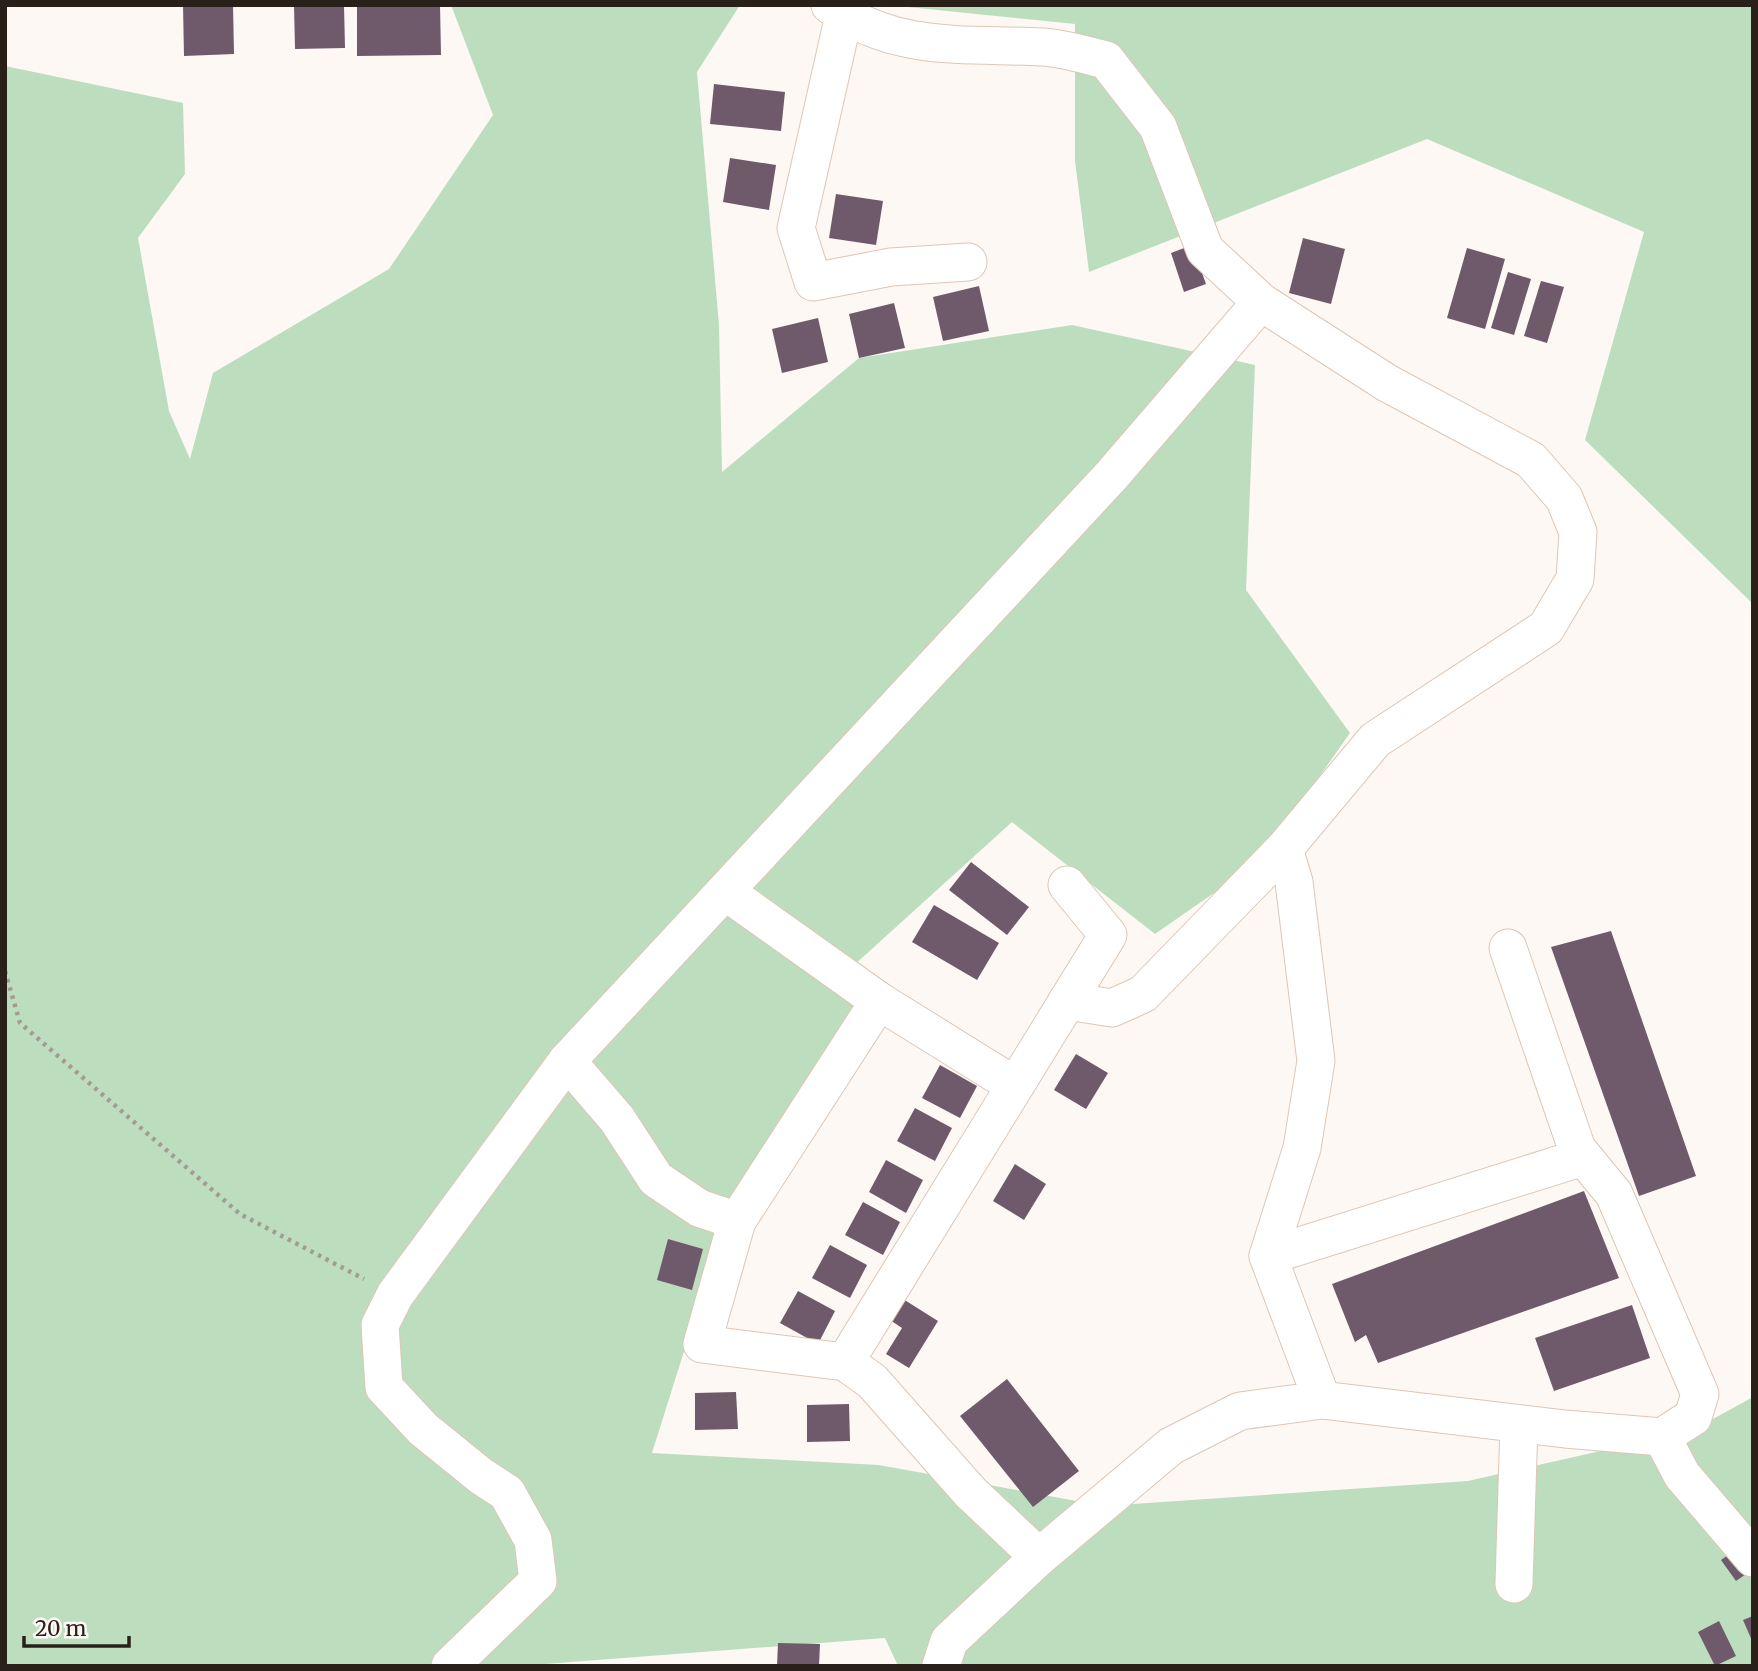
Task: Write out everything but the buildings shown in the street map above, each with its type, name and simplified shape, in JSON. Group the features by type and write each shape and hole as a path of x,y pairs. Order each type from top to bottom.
{"street":[{"path":"968,262 891,267 813,282 796,228 837,10 900,39 950,46 1044,47 1106,60 1158,127 1205,250 1261,302 1387,383 1531,460 1564,498 1578,531 1575,579 1546,628 1375,740 1284,849 1143,994 1112,1008 1067,1001"},
{"path":"450,1666 538,1581 533,1539 507,1493 481,1476 423,1429 384,1387 380,1325 395,1295 568,1060 1112,475 1261,302"},
{"path":"1284,849 1294,883 1316,1061 1302,1148 1268,1256 1322,1400"},
{"path":"845,1362 1108,935 1067,885"},
{"path":"726,892 879,1001 1014,1085"},
{"path":"942,1666 949,1641 1039,1557 1171,1446 1240,1411 1322,1400 1519,1424 1662,1437 1693,1417 1700,1394 1614,1194 1577,1149 1508,948"},
{"path":"879,1001 737,1221 702,1344 845,1362 872,1381 970,1492 1039,1557"},
{"path":"568,1060 617,1119 656,1179 699,1208 737,1221"},
{"path":"1268,1256 1583,1157"},
{"path":"1514,1584 1519,1424"},
{"path":"1662,1437 1682,1475 1753,1558"}],"path":[{"path":"5,971 20,1023 240,1214 395,1295"}],"green space":[{"path":"451,5 740,5 697,72 719,325 722,472 859,358 1072,325 1255,365 1246,590 1350,733 1260,861 1155,934 1012,822 842,976 860,1002 732,1199 652,1453 879,1465 1104,1506 1468,1481 1693,1430 1753,1397 1753,1666 898,1666 885,1638 519,1666 5,1666 5,66 183,103 185,174 138,238 169,411 190,459 213,373 389,269 493,115"},
{"path":"888,5 1753,5 1753,604 1585,440 1644,232 1427,139 1089,272 1075,161 1075,24"}]}
